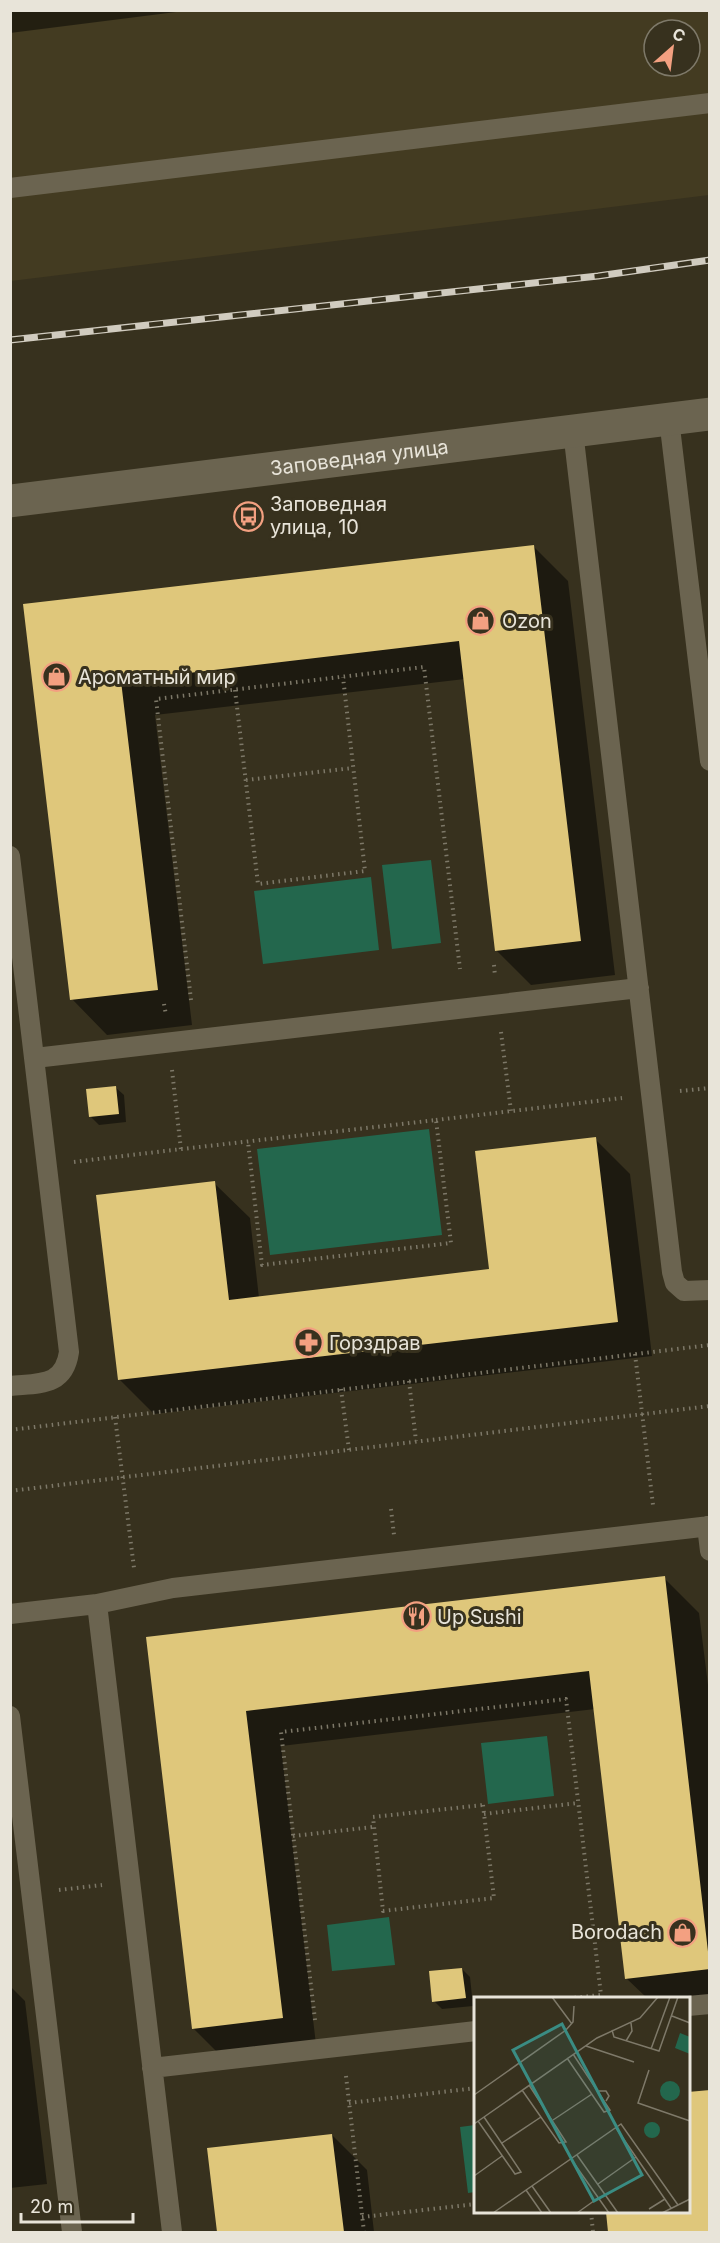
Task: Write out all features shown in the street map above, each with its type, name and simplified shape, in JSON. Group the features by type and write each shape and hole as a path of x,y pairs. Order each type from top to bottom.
{"street":[{"name":"Заповедная улица","path":"10,501 710,414"}],"lane":[{"path":"10,188 710,103"},
{"path":"669,419 710,761"},
{"path":"573,431 670,1260 675,1282 684,1291 710,1290"},
{"path":"10,856 69,1352 68,1365 60,1376 46,1382 10,1386"},
{"path":"34,1058 639,988"},
{"path":"10,1614 97,1604 185,1587 708,1526 710,1551"},
{"path":"97,1604 171,2232"},
{"path":"10,1716 72,2232"},
{"path":"690,2006 710,2004"},
{"path":"152,2068 474,2031"}],"path":[{"path":"191,1000 156,699 424,667 460,969"},
{"path":"235,690 258,884 365,871 343,677"},
{"path":"246,780 353,768"},
{"path":"494,965 511,1111"},
{"path":"164,1004 182,1150"},
{"path":"47,1165 710,1088"},
{"path":"248,1142 262,1265 451,1243 436,1120"},
{"path":"10,1430 710,1345"},
{"path":"635,1354 656,1532"},
{"path":"409,1381 416,1441"},
{"path":"341,1389 349,1450"},
{"path":"10,1491 710,1406"},
{"path":"115,1417 137,1595"},
{"path":"312,1995 281,1732 566,1699 601,1995 581,1997"},
{"path":"484,1814 578,1803"},
{"path":"483,1805 484,1814 494,1898 384,1911 373,1817 483,1805"},
{"path":"293,1836 373,1827"},
{"path":"32,1893 130,1881"},
{"path":"349,2103 474,2088"},
{"path":"352,2132 364,2232"},
{"path":"362,2217 474,2204"},
{"path":"591,2213 593,2232"}],"shaded area":[{"path":"10,11 709,11 709,195 11,281"}],"green space":[{"path":"431,860 441,943 392,949 382,865"},
{"path":"371,877 379,950 263,964 254,891"},
{"path":"429,1129 442,1235 270,1255 257,1149"},
{"path":"547,1736 554,1796 488,1804 481,1743"},
{"path":"389,1917 395,1965 332,1971 327,1925"},
{"path":"474,2125 474,2192 468,2193 460,2127"}],"building":[{"path":"534,545 581,941 495,951 459,641 121,681 158,990 70,1000 23,604"},
{"path":"116,1086 119,1114 89,1117 86,1089"},
{"path":"596,1137 618,1322 118,1380 96,1195 215,1181 229,1300 489,1269 475,1151"},
{"path":"665,1576 710,1969 625,1979 589,1671 246,1711 283,2018 192,2029 146,1637"},
{"path":"462,1968 466,1998 432,2002 429,1971"},
{"path":"710,2090 710,2232 608,2232 606,2213 690,2213 690,2092"},
{"path":"332,2134 344,2232 217,2232 207,2148"}],"railway":[{"path":"10,340 598,276 710,260"}],"place":[{"name":"Заповедная улица, 10","path":"249,516"},
{"name":"Ozon","path":"481,621"},
{"name":"Ароматный мир","path":"57,677"},
{"name":"Горздрав","path":"308,1343"},
{"name":"Up Sushi","path":"416,1617"},
{"name":"Borodach","path":"683,1932"}]}
